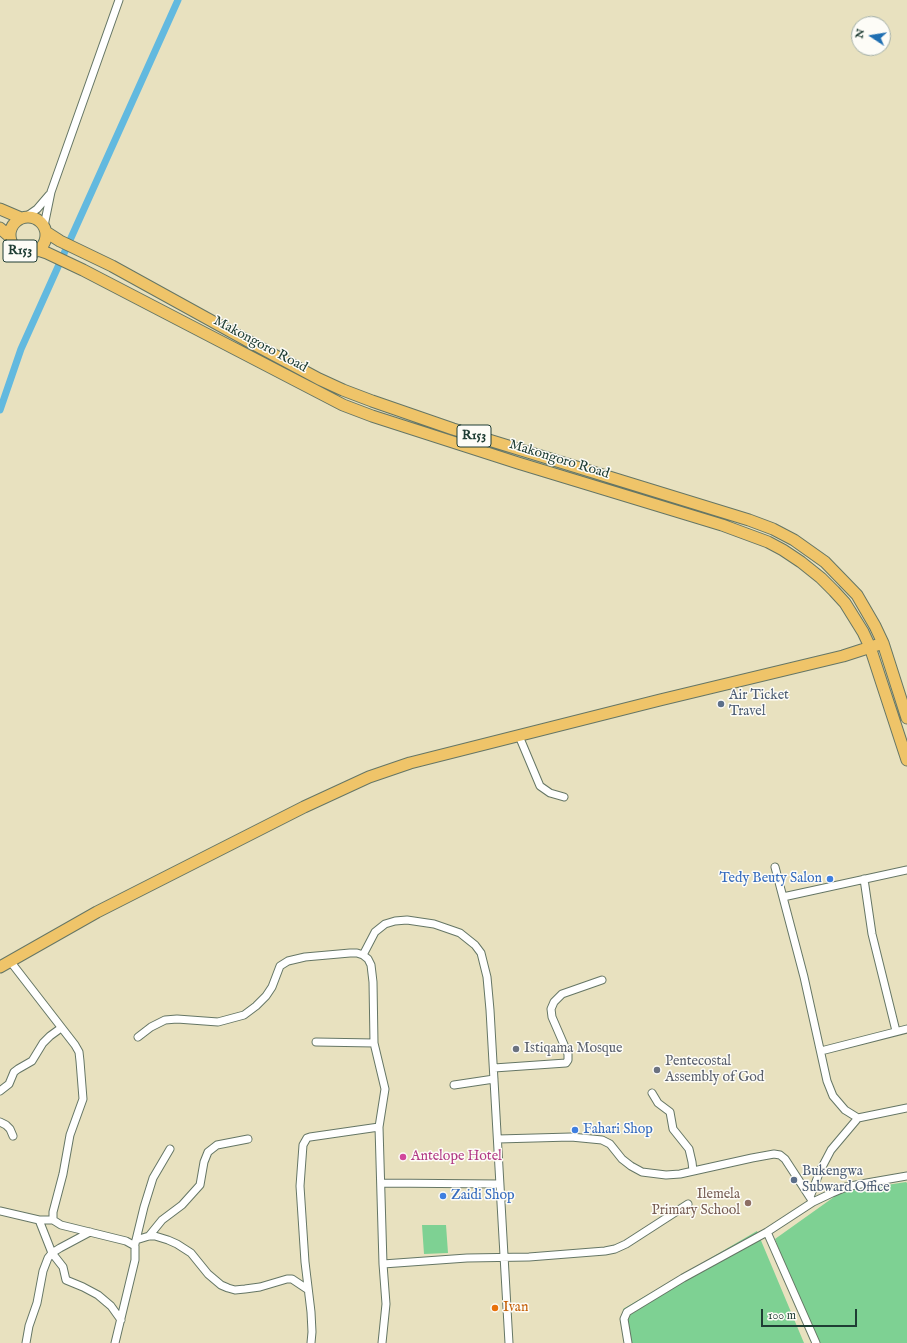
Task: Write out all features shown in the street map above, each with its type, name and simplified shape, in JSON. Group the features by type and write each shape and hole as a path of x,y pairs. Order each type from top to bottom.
{"main road":[{"name":"Makongoro Road","path":"0,210 24,217 37,218 45,229 60,241 112,266 248,341 319,379 343,390 453,429 749,520 773,529 810,550 844,580 857,595 883,643 907,718"},
{"name":"R153","path":"10,237 12,226 24,217"},
{"name":"Makongoro Road","path":"0,228 10,237 15,248 20,252 33,253 38,250 83,270 343,405 372,416 518,463 722,525 768,542 801,562 821,578 845,603 854,617 870,648 907,760"},
{"name":"R153","path":"38,250 45,242 45,229"},
{"path":"0,967 97,912 286,816 369,777 410,763 843,656 883,643"}],"street":[{"path":"45,229 51,192 119,0"},
{"path":"24,217 43,204 51,192"},
{"path":"519,736 540,786 550,793 564,797"},
{"path":"776,866 827,1081 833,1096 845,1110 858,1118"},
{"path":"784,897 907,870"},
{"path":"864,879 872,934 896,1031"},
{"path":"363,955 375,932 385,924 395,921 419,921 434,924 460,933 468,938 481,953 487,977 494,1068 499,1184 509,1343"},
{"path":"138,1037 150,1027 165,1020 178,1019 218,1022 244,1014 256,1006 266,996 272,987 280,966 288,961 305,957 350,953 363,955 368,960 371,965 373,988 374,1043 385,1089 379,1127 383,1264 386,1304 382,1343"},
{"path":"10,962 79,1052 83,1099 70,1135 63,1174 53,1212 53,1220"},
{"path":"494,1068 566,1063 568,1060 568,1054 552,1017 551,1009 554,1002 562,994 602,980"},
{"path":"2,1086 9,1084 14,1072 32,1061 43,1043 61,1028"},
{"path":"821,1051 907,1029"},
{"path":"316,1042 374,1043"},
{"path":"454,1085 494,1079"},
{"path":"652,1093 658,1103 670,1112 673,1129 689,1149 693,1171"},
{"path":"812,1200 820,1171 828,1156 858,1118 907,1108"},
{"path":"0,1122 10,1129 13,1136"},
{"path":"311,1343 311,1312 307,1289 300,1186 302,1145 307,1138 310,1137 379,1127"},
{"path":"498,1139 564,1137 602,1140 610,1144 622,1159 631,1166 642,1172 666,1175 680,1174 774,1154 782,1155 812,1200"},
{"path":"0,1211 39,1220 53,1220 61,1225 136,1243 149,1236 162,1220 175,1211 200,1185 204,1162 208,1152 217,1145 248,1139"},
{"path":"116,1343 135,1260 136,1243 144,1207 153,1178 170,1149"},
{"path":"628,1343 624,1319 627,1312 683,1278 768,1232 812,1200 846,1187 907,1176"},
{"path":"381,1183 499,1184"},
{"path":"383,1264 467,1258 504,1258 596,1253 615,1249 640,1236 688,1204"},
{"path":"39,1220 52,1253 63,1267 64,1278 67,1281 90,1290 106,1302 121,1320"},
{"path":"26,1343 37,1303 45,1263 52,1253 90,1232"},
{"path":"768,1232 816,1343"},
{"path":"149,1236 168,1240 185,1248 208,1274 220,1285 228,1288 235,1290 246,1289 292,1279 307,1289"},
{"path":"106,1302 124,1308"}],"green space":[{"path":"906,1182 907,1343 815,1343 775,1239 841,1192"},
{"path":"422,1225 446,1225 448,1253 424,1254"},
{"path":"757,1231 804,1343 630,1343 623,1309"}],"waterway":[{"path":"0,410 21,349 178,0"}],"place":[{"name":"Air Ticket Travel","path":"721,704"},
{"name":"Tedy Beuty Salon","path":"830,879"},
{"name":"Istiqama Mosque","path":"516,1049"},
{"name":"Pentecostal Assembly of God","path":"657,1070"},
{"name":"Fahari Shop","path":"575,1130"},
{"name":"Antelope Hotel","path":"403,1157"},
{"name":"Bukengwa Subward Office","path":"794,1180"},
{"name":"Zaidi Shop","path":"443,1196"},
{"name":"Ilemela Primary School","path":"748,1203"},
{"name":"Ivan","path":"495,1308"}]}
